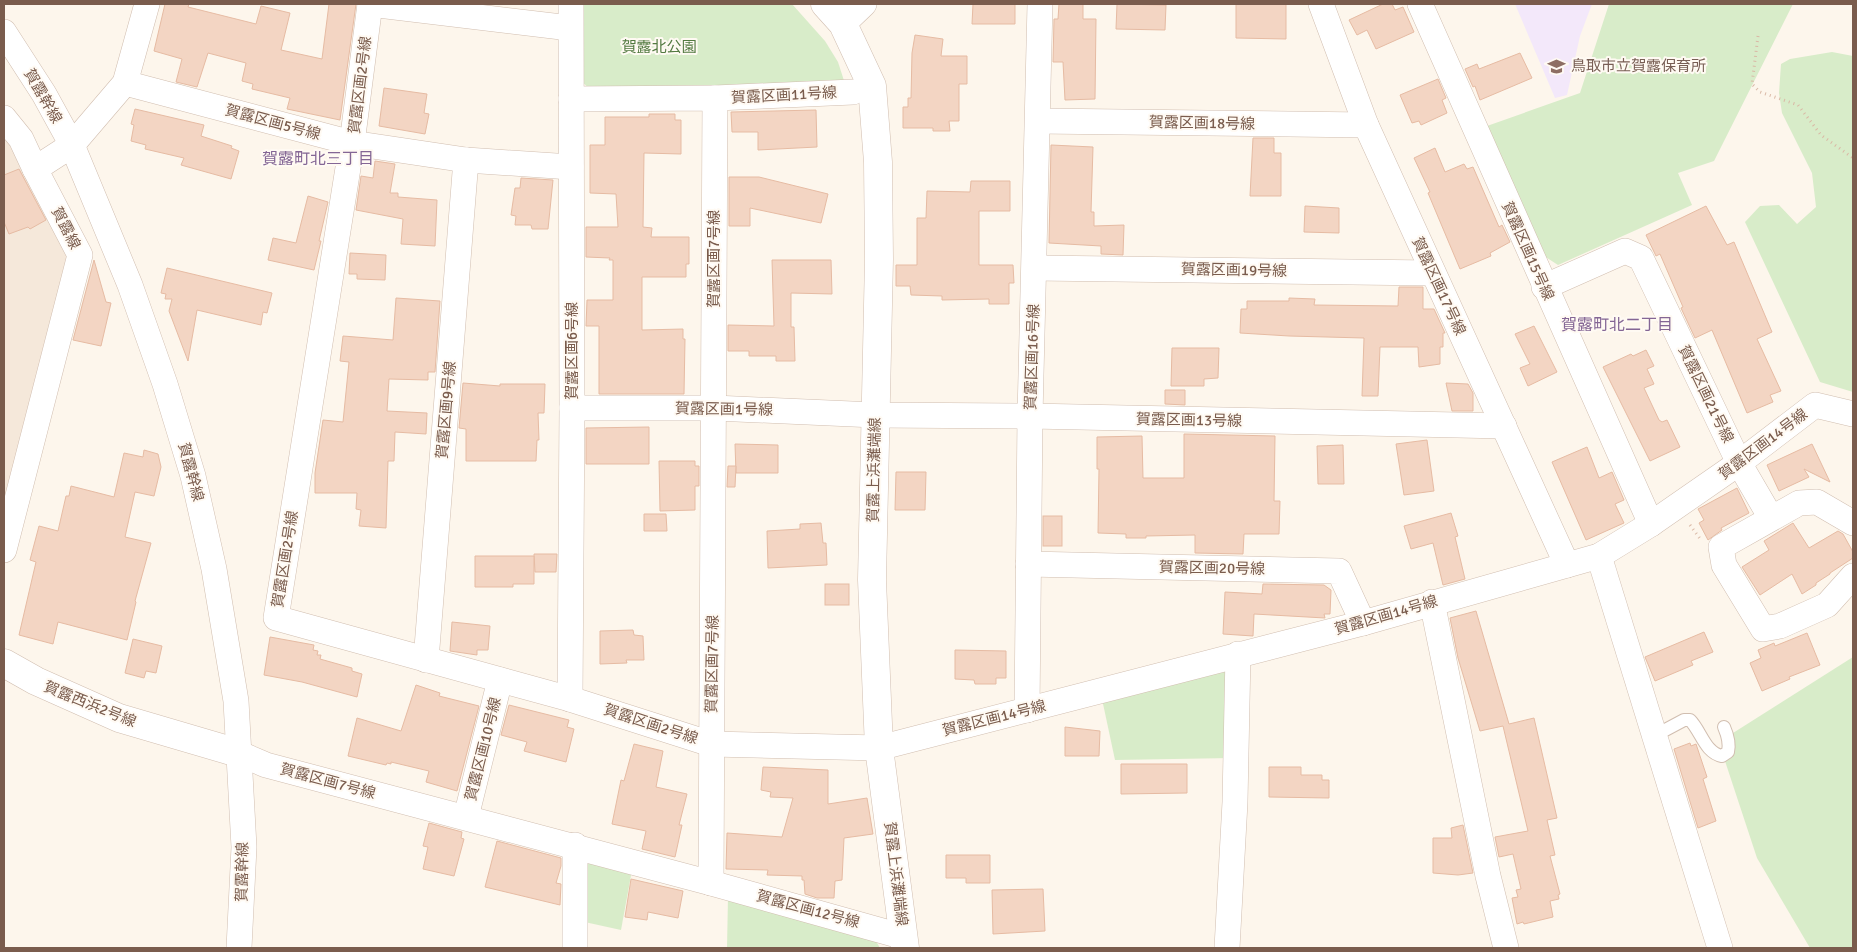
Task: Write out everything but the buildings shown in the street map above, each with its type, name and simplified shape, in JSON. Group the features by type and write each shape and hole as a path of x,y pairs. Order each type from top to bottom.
{"street":[{"path":"35,169 72,145 125,83 147,4"},
{"path":"370,4 570,16"},
{"name":"賀露区画2号線","path":"370,4 352,143 276,618 570,699 711,744 879,748"},
{"name":"賀露上浜灘端線","path":"825,4 843,24 872,86 877,143 879,259 874,415 872,580 879,748 904,942"},
{"path":"843,24 864,4"},
{"name":"賀露区画16号線","path":"1027,710 1030,416 1040,4"},
{"name":"賀露区画17号線","path":"1320,4 1366,125 1566,565"},
{"name":"賀露区画15号線","path":"1420,4 1544,287 1651,524"},
{"name":"賀露区画6号線","path":"570,16 572,99 570,699"},
{"name":"賀露幹線","path":"4,32 44,94 72,145 130,285 165,384 193,476 214,569 234,691 244,847 240,948"},
{"name":"賀露区画5号線","path":"125,83 352,143 466,160 571,167"},
{"name":"賀露区画11号線","path":"714,98 853,92"},
{"path":"572,99 714,98"},
{"name":"賀露区画7号線","path":"238,753 266,766 466,817 711,883 714,98"},
{"name":"賀露線","path":"4,118 20,139 80,255 4,550"},
{"name":"賀露区画18号線","path":"1038,121 1366,125"},
{"name":"賀露区画9号線","path":"426,660 466,160"},
{"name":"賀露区画21号線","path":"1544,287 1625,251 1641,258 1739,462 1771,518"},
{"name":"賀露区画19号線","path":"1034,268 1433,272"},
{"name":"賀露区画14号線","path":"879,748 1363,623 1599,556 1651,524 1739,462 1815,405 1853,414"},
{"name":"賀露区画1号線","path":"572,408 714,408 874,415"},
{"name":"賀露区画13号線","path":"874,415 1030,416 1504,426"},
{"path":"1853,523 1817,502 1799,502 1721,547 1724,565 1763,629 1780,626 1827,605 1853,576"},
{"path":"1599,556 1720,948"},
{"name":"賀露区画20号線","path":"1028,564 1339,571 1363,623"},
{"path":"1432,602 1488,876 1506,948"},
{"path":"1227,948 1235,802 1238,654"},
{"name":"賀露西浜2号線","path":"4,663 36,681 119,718 238,753"},
{"name":"賀露区画10号線","path":"466,817 500,680"},
{"path":"575,846 576,948"},
{"name":"賀露区画12号線","path":"711,883 904,942"}],"lane":[{"path":"1654,736 1684,720 1690,720 1710,750 1716,755 1722,756 1728,752 1729,746 1728,735 1724,727"}],"path":[{"path":"1758,36 1752,84 1760,92 1798,105 1820,135 1853,158"}],"shaded area":[{"name":"鳥取市立賀露保育所","path":"1515,4 1592,4 1580,36 1567,95 1555,98"},
{"path":"4,115 63,234 69,273 4,505"}],"green space":[{"name":"賀露北公園","path":"581,4 792,4 825,41 838,62 847,90 591,90 581,81"},
{"path":"1609,4 1793,4 1714,161 1678,173 1692,205 1558,265 1538,252 1487,126 1580,93"},
{"path":"1832,52 1853,56 1853,392 1820,382 1745,222 1760,206 1779,205 1797,224 1816,207 1812,173 1782,113 1779,93 1781,64 1790,59"},
{"path":"1853,657 1853,948 1810,948 1757,858 1724,758 1733,733"},
{"path":"1227,667 1232,758 1115,760 1102,699"},
{"path":"580,857 632,870 621,930 580,921"},
{"path":"728,897 871,932 880,948 727,948"}],"place":[{"name":"鳥取市立賀露保育所","path":"1557,66"}],"district":[{"name":"賀露町北三丁目","path":"318,158"},
{"name":"賀露町北二丁目","path":"1617,324"}]}
